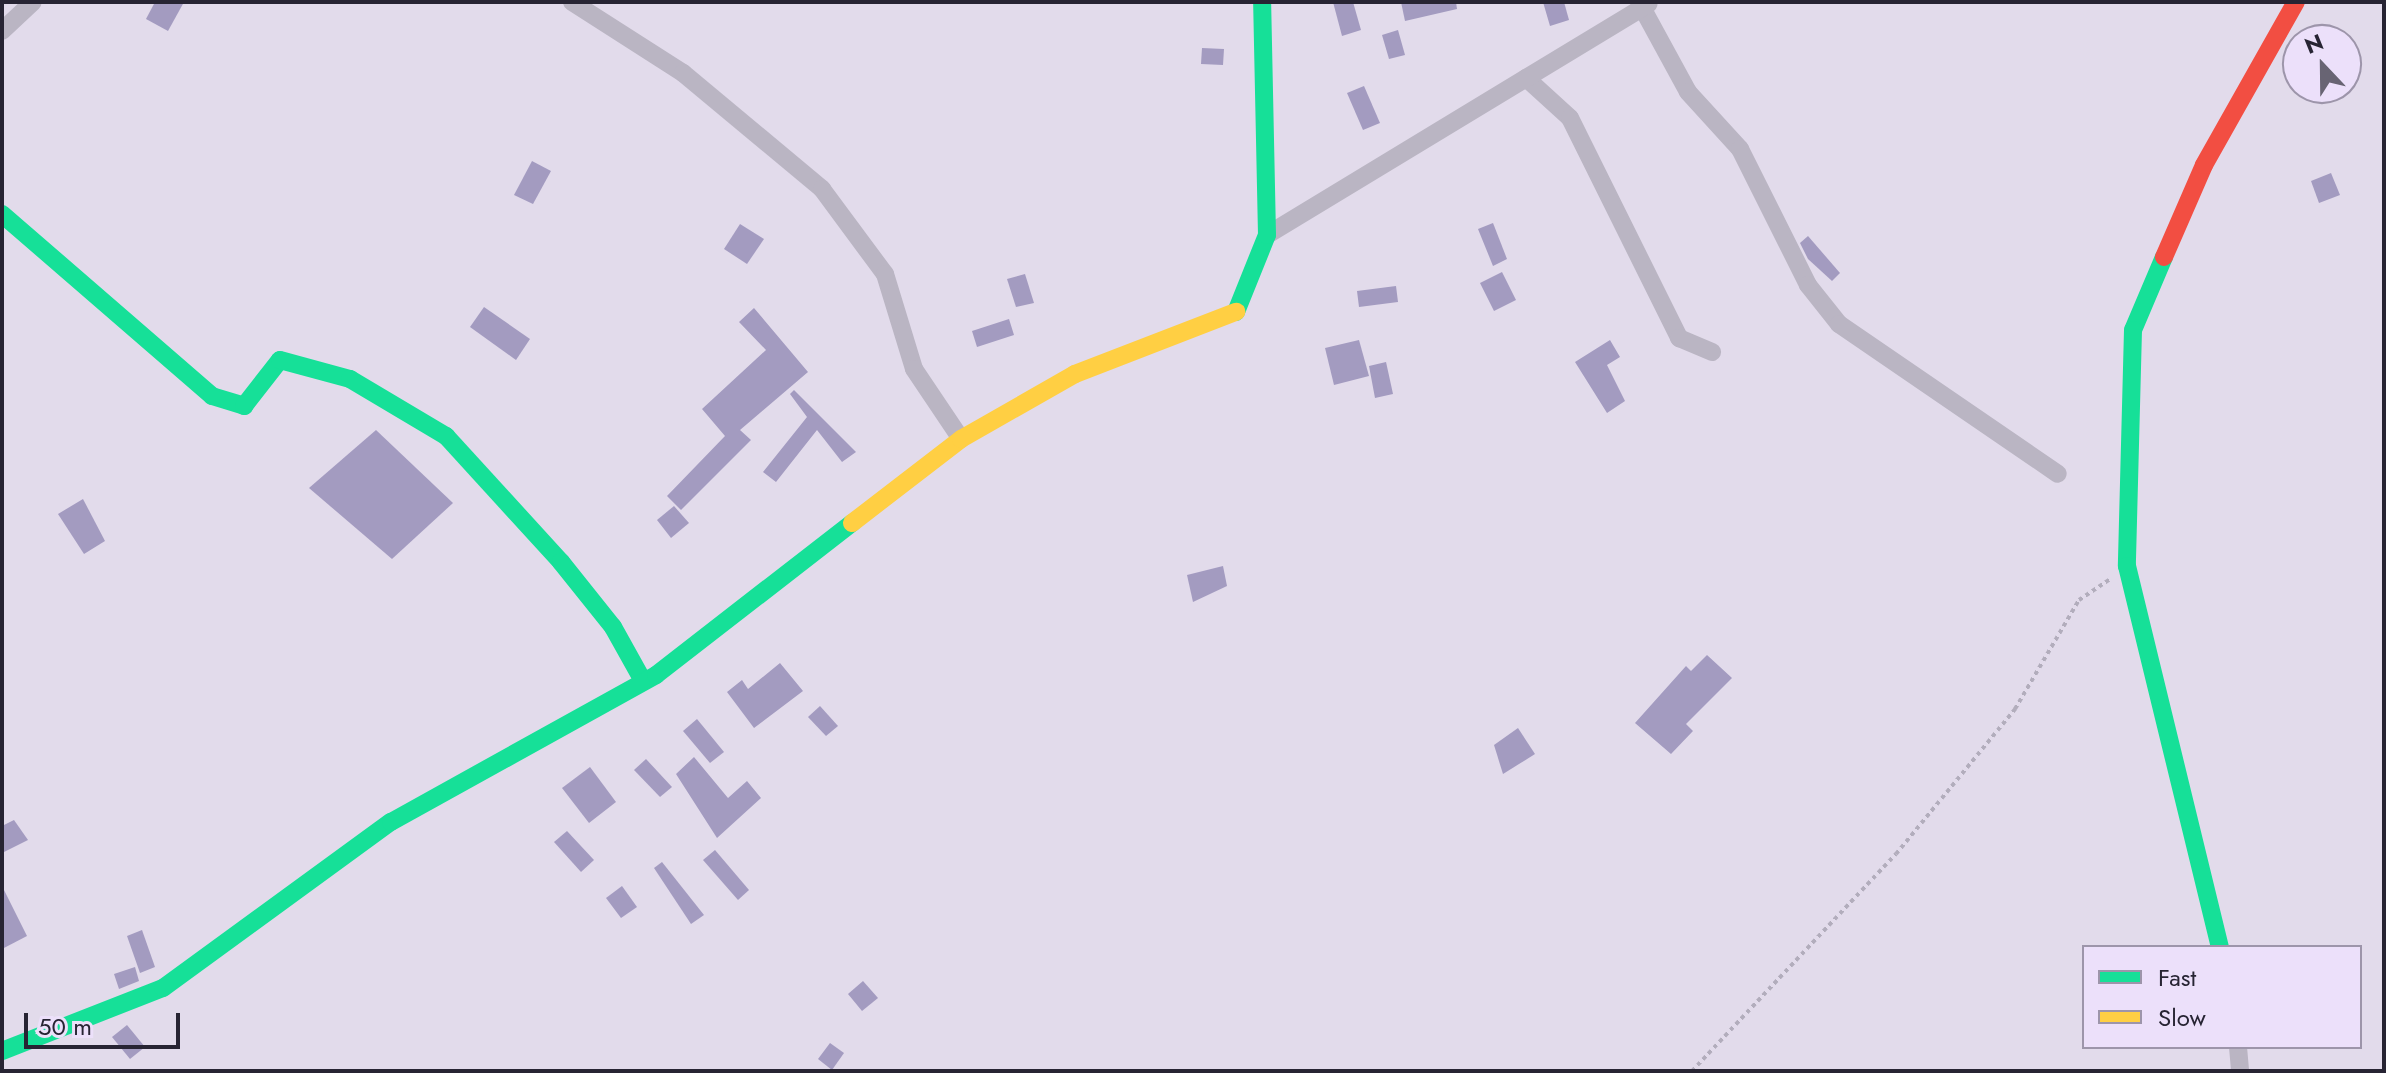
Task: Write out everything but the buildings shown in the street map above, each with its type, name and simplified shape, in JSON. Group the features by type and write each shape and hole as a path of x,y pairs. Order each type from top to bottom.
{"street":[{"path":"2,31 33,2"},
{"path":"572,2 683,73 822,189 885,274 914,369 961,439"},
{"path":"2,1051 163,988 391,822 587,717 961,439 1075,374 1242,309 1267,235 1262,2"},
{"path":"2220,945 2127,566 2133,330 2204,165 2296,2"},
{"path":"1267,235 1644,4 1688,92 1740,149 1808,285 1839,324 2058,474"},
{"path":"1526,78 1570,118 1679,338 1712,352"},
{"path":"2,214 212,396 244,406 280,360 350,379 446,436 561,562 613,627 642,679"},
{"path":"2238,1049 2240,1071"}],"path":[{"path":"1692,1071 1896,854 2015,709 2079,600 2127,566"}],"traffic: fast":[{"path":"1236,312 1267,235 1262,2"},
{"path":"2,214 212,396 244,406 280,360 350,379 446,436 561,562 613,627 642,679"},
{"path":"2164,257 2133,330 2127,566 2220,945"},
{"path":"2,1051 163,988 391,822 656,675 852,523"}],"traffic: slow":[{"path":"852,523 961,439 1075,374 1236,312"}],"traffic: jam":[{"path":"2164,257 2204,165 2296,2"}]}
